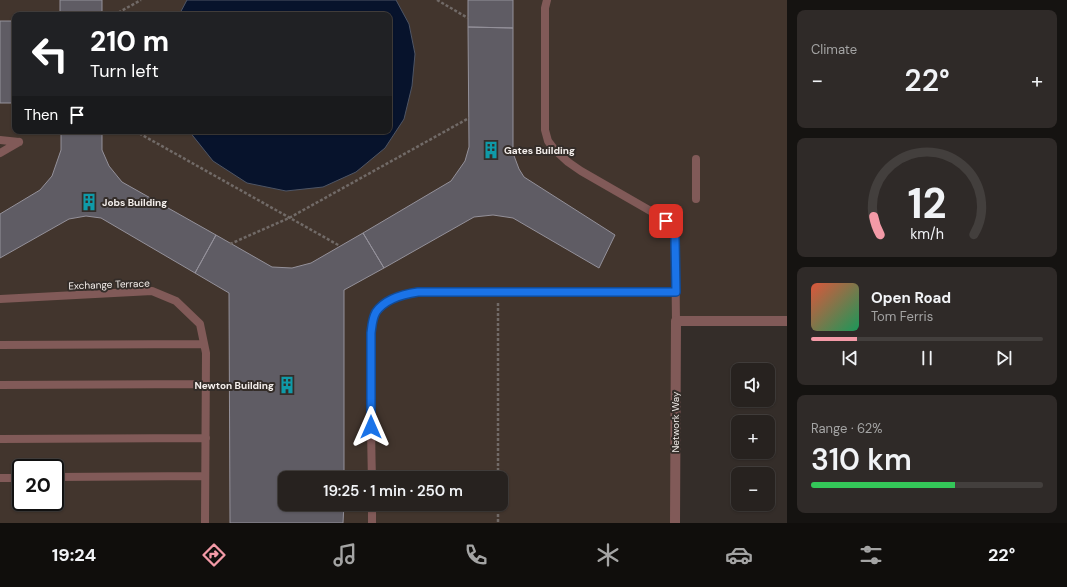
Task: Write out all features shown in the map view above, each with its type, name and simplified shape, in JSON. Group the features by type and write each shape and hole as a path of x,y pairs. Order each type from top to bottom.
{"street":[{"path":"676,321 787,321"},
{"name":"Network Way","path":"675,523 676,321"}],"lane":[{"path":"547,0 545,130 548,141 559,154 575,167 666,221 673,230 675,238 676,321"},
{"path":"0,140 19,142 0,153"},
{"path":"696,159 696,199"},
{"name":"Exchange Terrace","path":"0,299 152,291 176,301 200,324 206,353 205,523"},
{"path":"372,471 372,322 376,312 395,298 410,293 426,292 676,292"},
{"path":"0,345 204,344"},
{"path":"0,385 206,384"},
{"path":"0,439 206,438"},
{"path":"64,478 205,476"},
{"path":"0,478 12,478"},
{"path":"372,511 372,523"}],"path":[{"path":"119,12 141,0"},
{"path":"437,0 468,18"},
{"path":"230,244 289,218 469,118"},
{"path":"141,134 340,246"},
{"path":"498,292 498,471"},
{"path":"498,511 498,523"}],"shaded area":[{"path":"0,0 787,0 787,321 676,321 675,523 0,523"}],"water":[{"path":"187,0 396,0 409,24 415,54 412,86 404,119 385,148 356,172 323,187 286,191 247,183 213,161 191,134 392,134 392,12 181,12"}],"building":[{"path":"60,0 102,0 102,12 60,12"},
{"path":"468,0 513,0 513,28 468,27"},
{"path":"0,21 12,21 12,103 0,103"},
{"name":"Gates Building","path":"468,27 513,28 513,153 519,169 524,177 615,235 599,268 513,218 493,215 474,217 384,268 363,233 451,181 465,161 469,147"},
{"name":"Jobs Building","path":"61,134 102,134 102,150 109,166 122,182 216,235 195,273 101,218 86,216 69,219 0,258 0,214 40,190 52,176 61,150"},
{"name":"Newton Building","path":"363,233 384,268 344,290 344,471 278,471 278,511 344,511 343,523 230,523 229,293 195,273 216,235 272,267 292,268 311,263"}],"place":[{"name":"Gates Building","path":"491,150"},
{"name":"Jobs Building","path":"89,202"},
{"name":"Newton Building","path":"287,385"}],"route":[{"path":"371,427 372,322 376,312 385,304 395,298 418,292 676,292 675,238 673,230 666,221"}]}
